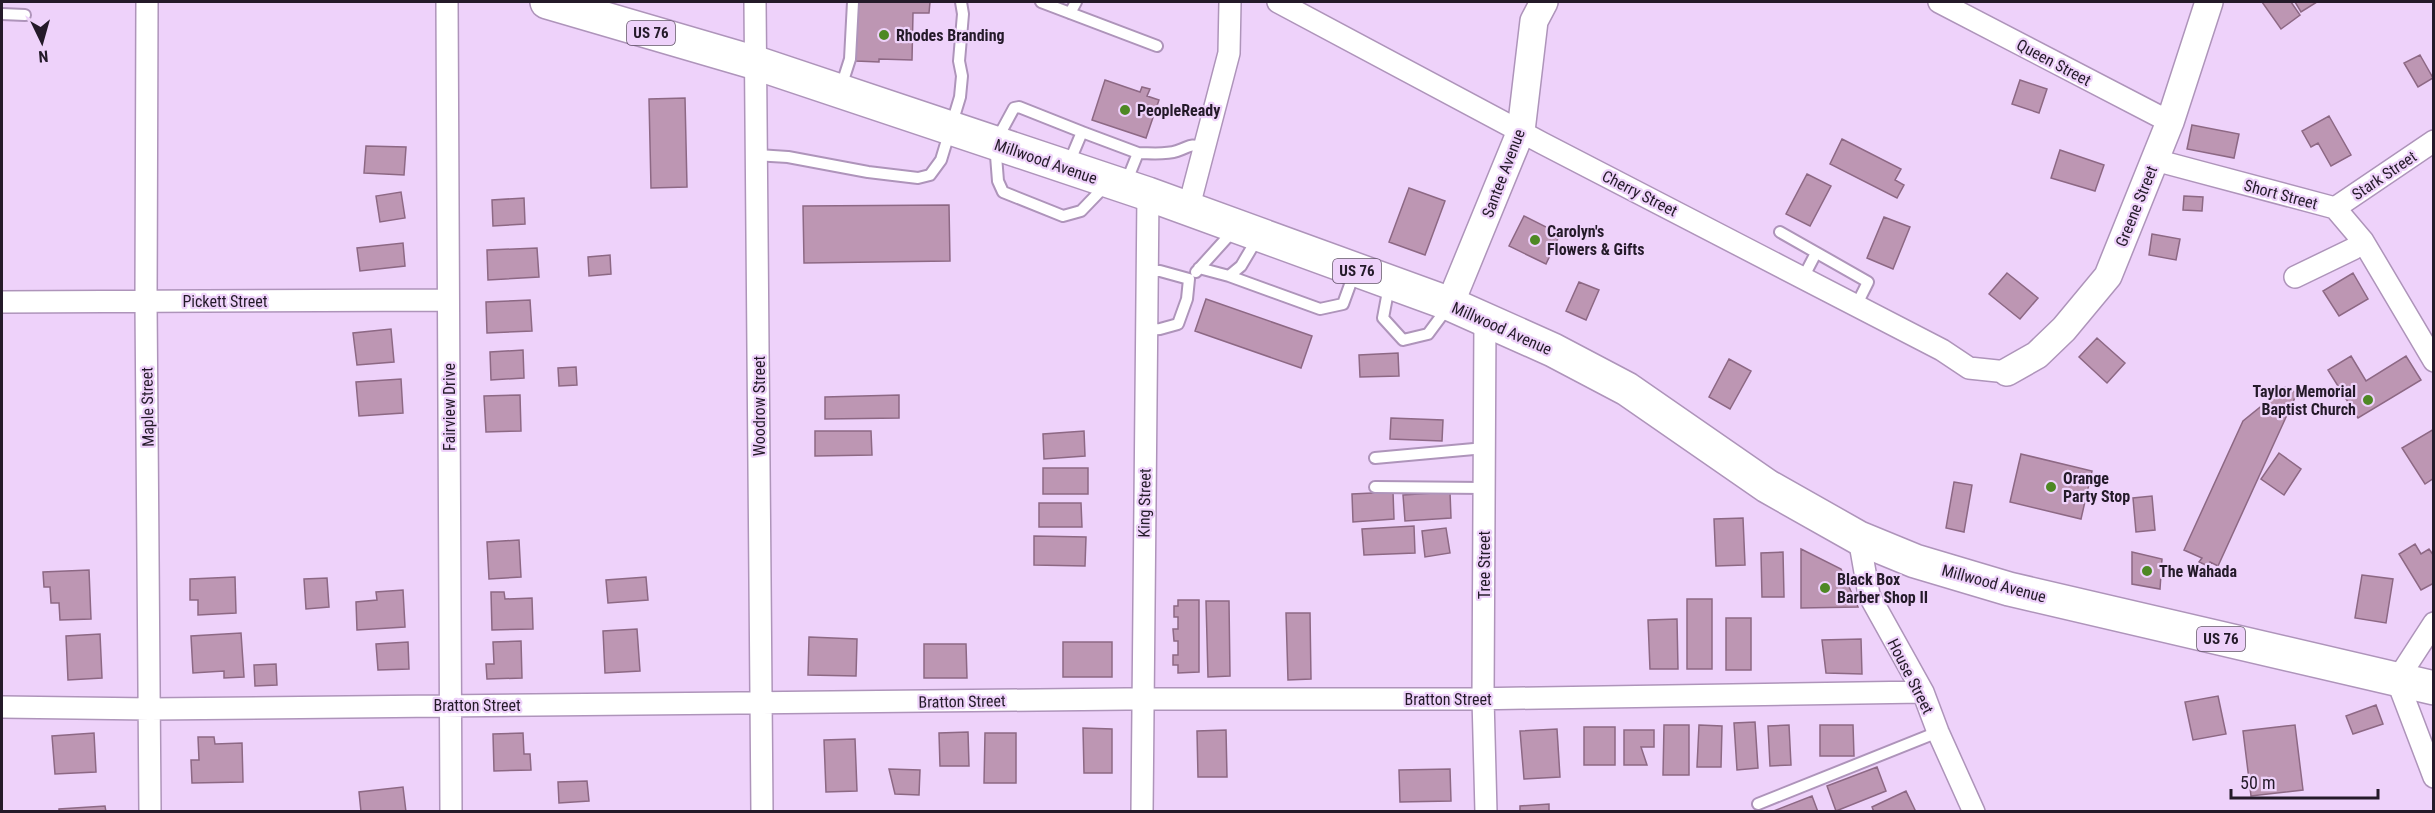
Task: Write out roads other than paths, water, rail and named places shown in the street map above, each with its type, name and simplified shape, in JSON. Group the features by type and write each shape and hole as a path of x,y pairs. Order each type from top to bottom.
{"main road":[{"name":"Millwood Avenue","path":"547,2 756,63 1127,188 1450,304 1553,350 1627,389 1767,486 1859,538 1915,561 1998,586 2433,688"}],"street":[{"name":"Maple Street","path":"147,2 146,302 150,812"},
{"name":"Fairview Drive","path":"447,2 451,812"},
{"name":"Woodrow Street","path":"755,2 762,812"},
{"path":"1188,210 1229,53 1230,2"},
{"name":"Cherry Street","path":"1278,2 1942,350 1969,368 2007,372"},
{"name":"Santee Avenue","path":"1450,304 1521,131 1534,21 1544,2"},
{"name":"Queen Street","path":"1939,2 2170,122"},
{"name":"Greene Street","path":"2007,372 2037,355 2064,329 2108,276 2170,122 2209,2"},
{"name":"Stark Street","path":"2335,208 2433,141"},
{"name":"Short Street","path":"2155,160 2335,208 2363,241 2433,361"},
{"name":"King Street","path":"1127,188 1147,271 1142,812"},
{"path":"2295,277 2353,249 2363,241"},
{"name":"Pickett Street","path":"2,302 448,300"},
{"name":"Tree Street","path":"1485,319 1483,698 1486,812"},
{"name":"House Street","path":"1859,538 1869,595 1923,692 1938,732 1974,812"},
{"path":"2397,680 2433,622"},
{"path":"2397,680 2433,700"},
{"path":"2397,680 2433,777"},
{"name":"Bratton Street","path":"2,707 150,709 1923,692"}],"lane":[{"path":"839,92 850,59 853,2"},
{"path":"756,155 788,157 868,172 918,178 930,175 941,160 960,98 962,76 959,62 963,14 961,2"},
{"path":"1041,2 1157,46"},
{"path":"1070,13 1076,2"},
{"path":"2,14 25,15"},
{"path":"1138,153 1127,188 1063,216 1003,192 998,181 995,143 1014,108 1020,107 1138,153 1177,151 1190,144 1204,147"},
{"path":"1067,168 1082,132"},
{"path":"1146,330 1178,324 1187,300 1190,279 1199,268 1247,232"},
{"path":"1228,276 1241,266 1247,232"},
{"path":"1780,232 1868,282 1856,306"},
{"path":"1803,278 1816,253"},
{"path":"1199,268 1320,309 1344,303 1355,270"},
{"path":"1147,271 1160,271 1190,279"},
{"path":"1389,282 1383,318 1403,340 1428,334 1450,304"},
{"path":"1375,458 1485,448"},
{"path":"1375,488 1484,488"},
{"path":"1758,804 1938,732"}],"place":[{"name":"Rhodes Branding","path":"884,35"},
{"name":"PeopleReady","path":"1125,110"},
{"name":"Carolyn's Flowers & Gifts","path":"1535,240"},
{"name":"Taylor Memorial Baptist Church","path":"2368,400"},
{"name":"Orange Party Stop","path":"2051,487"},
{"name":"The Wahada","path":"2147,571"},
{"name":"Black Box Barber Shop II","path":"1825,588"}]}
